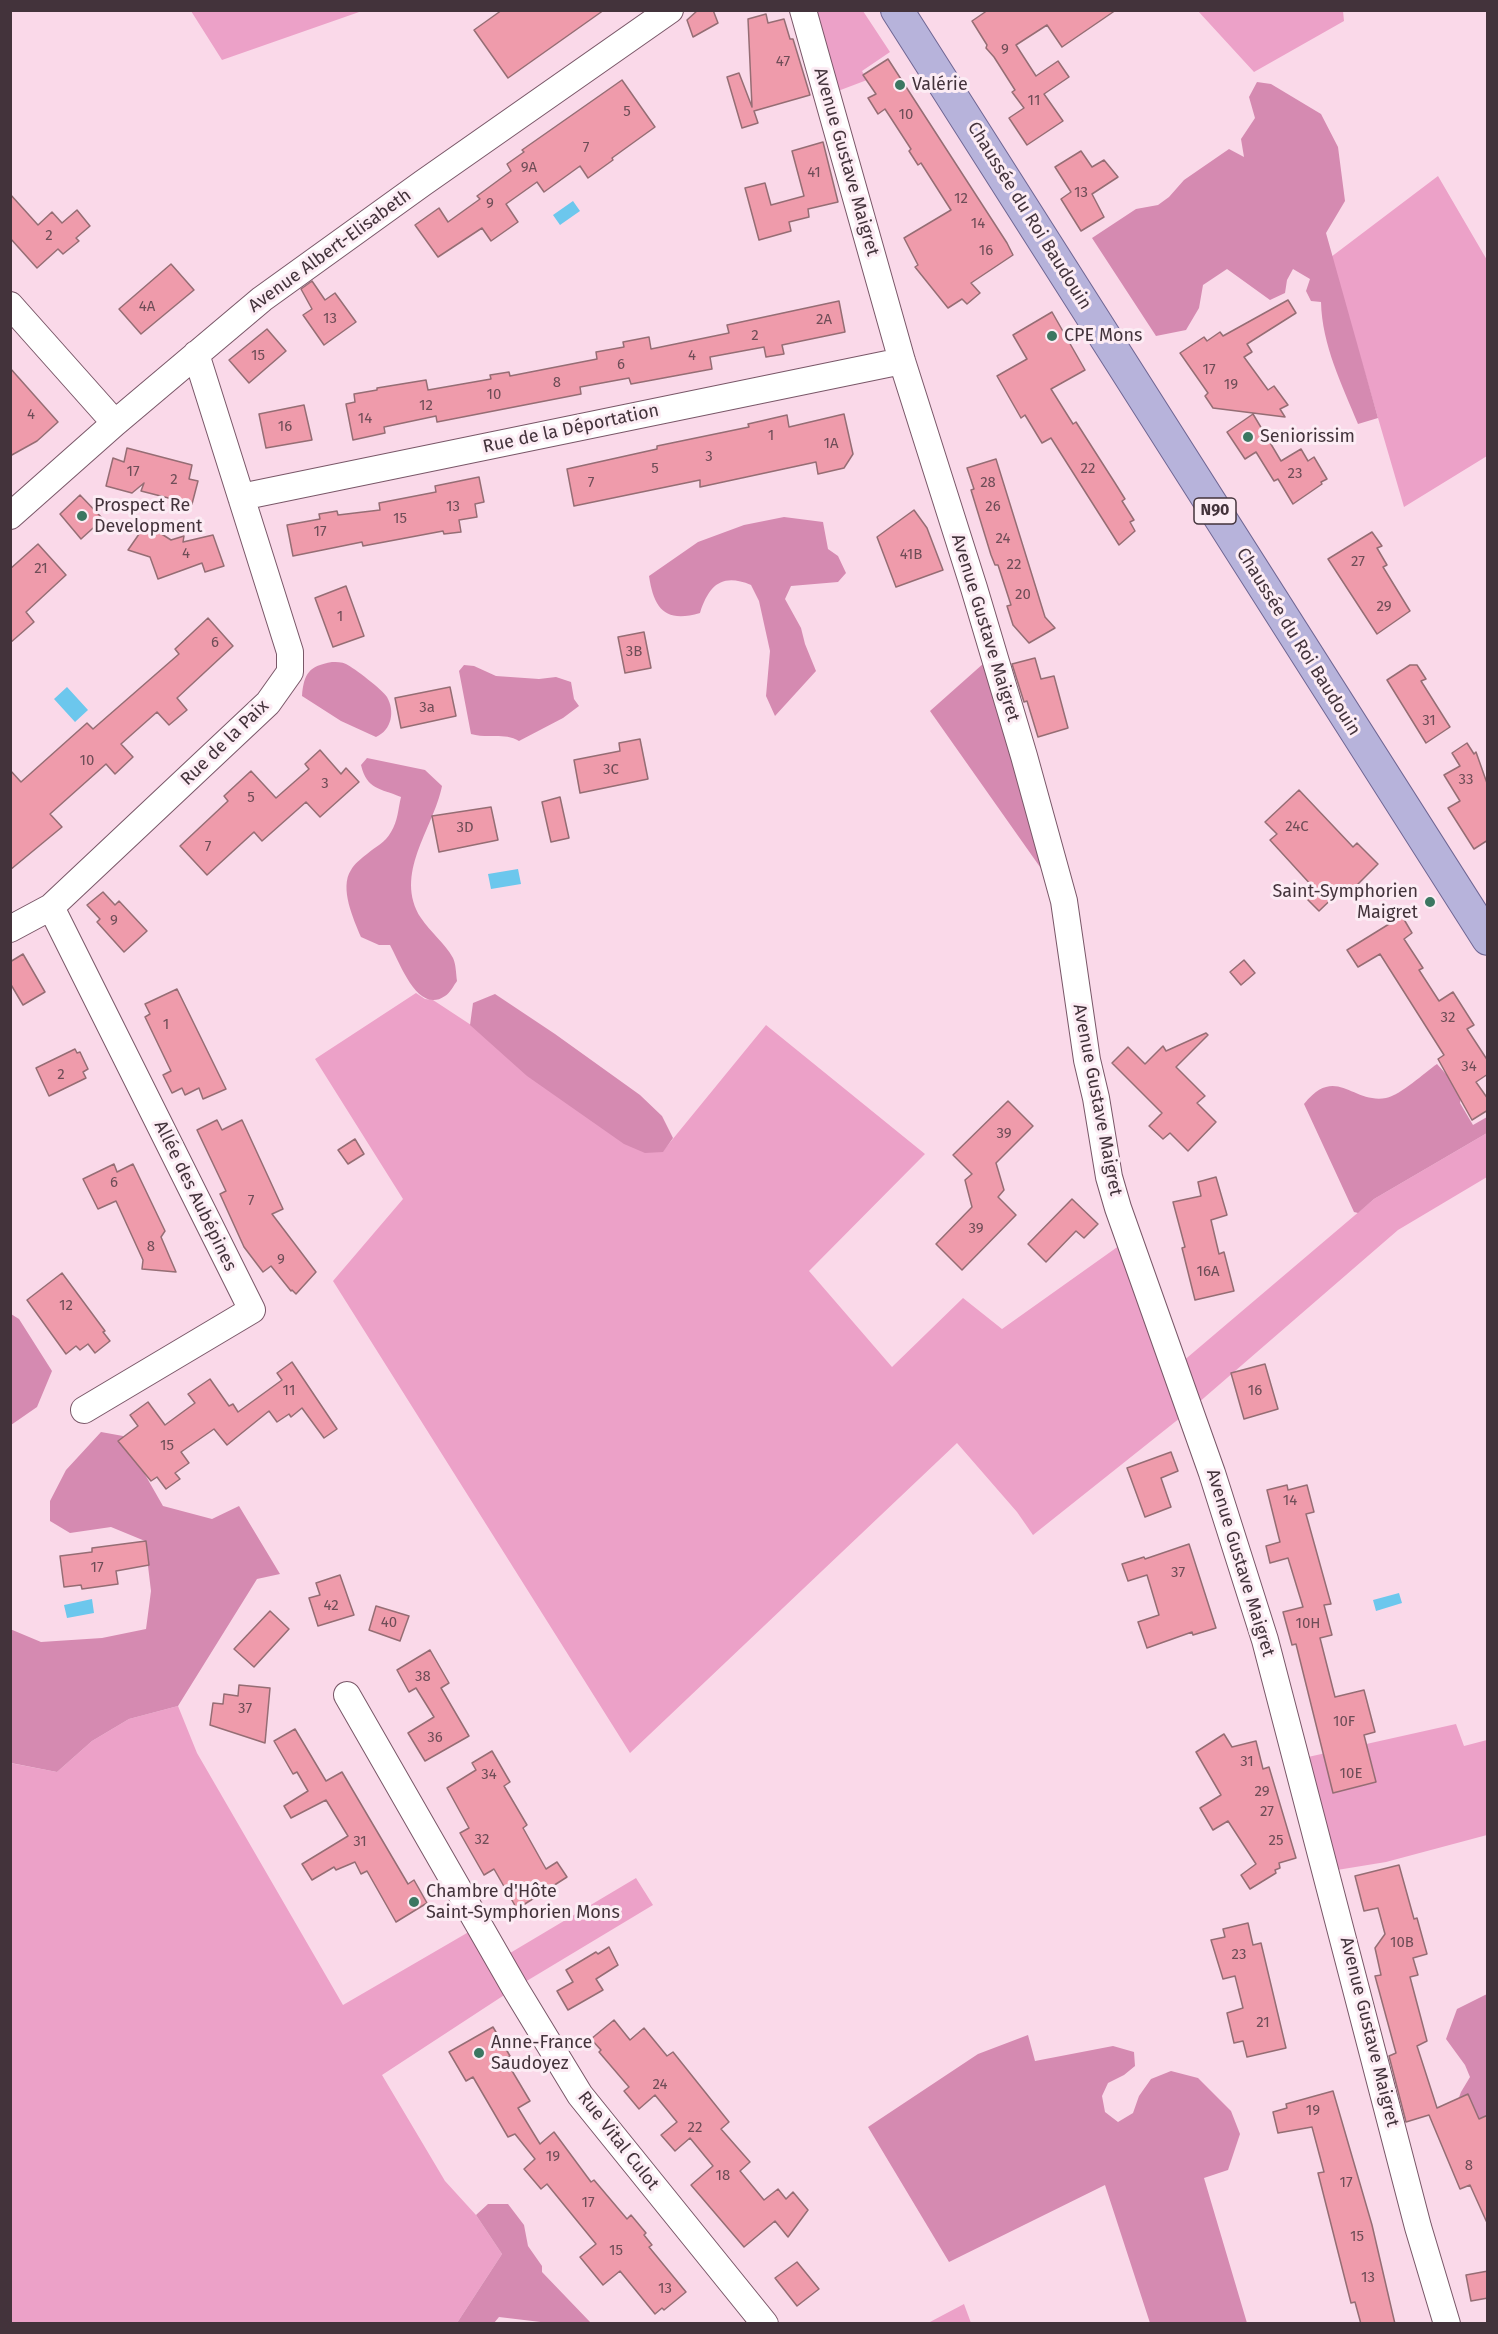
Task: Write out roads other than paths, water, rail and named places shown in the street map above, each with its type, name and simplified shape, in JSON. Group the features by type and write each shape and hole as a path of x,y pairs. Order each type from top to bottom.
{"main road":[{"name":"Chaussée du Roi Baudouin","path":"897,10 1488,939"}],"street":[{"name":"Avenue Albert-Elisabeth","path":"10,516 115,423 271,292 670,10"},
{"name":"Avenue Gustave Maigret","path":"803,10 902,361 974,588 1064,901 1080,1015 1109,1177 1212,1473 1265,1640 1418,2227 1447,2324"},
{"path":"10,305 115,423"},
{"name":"Rue de la Paix","path":"10,929 51,907 268,703 290,672 290,652 196,354"},
{"name":"Rue de la Déportation","path":"241,497 902,361"},
{"name":"Allée des Aubépines","path":"51,907 252,1310 84,1410"},
{"name":"Rue Vital Culot","path":"347,1695 515,1988 580,2095 765,2324"}],"water":[{"path":"573,201 580,211 560,225 553,215"},
{"path":"67,687 88,710 75,722 54,699"},
{"path":"518,869 521,884 491,889 488,874"},
{"path":"1399,1593 1402,1603 1376,1611 1373,1600"},
{"path":"92,1599 94,1613 67,1618 64,1605"}],"place":[{"name":"Valérie","path":"900,85"},
{"name":"CPE Mons","path":"1052,336"},
{"name":"Seniorissim","path":"1248,437"},
{"name":"Prospect Re Development","path":"82,516"},
{"name":"Saint-Symphorien Maigret","path":"1430,902"},
{"name":"Chambre d'Hôte Saint-Symphorien Mons","path":"414,1902"},
{"name":"Anne-France Saudoyez","path":"479,2053"}]}
